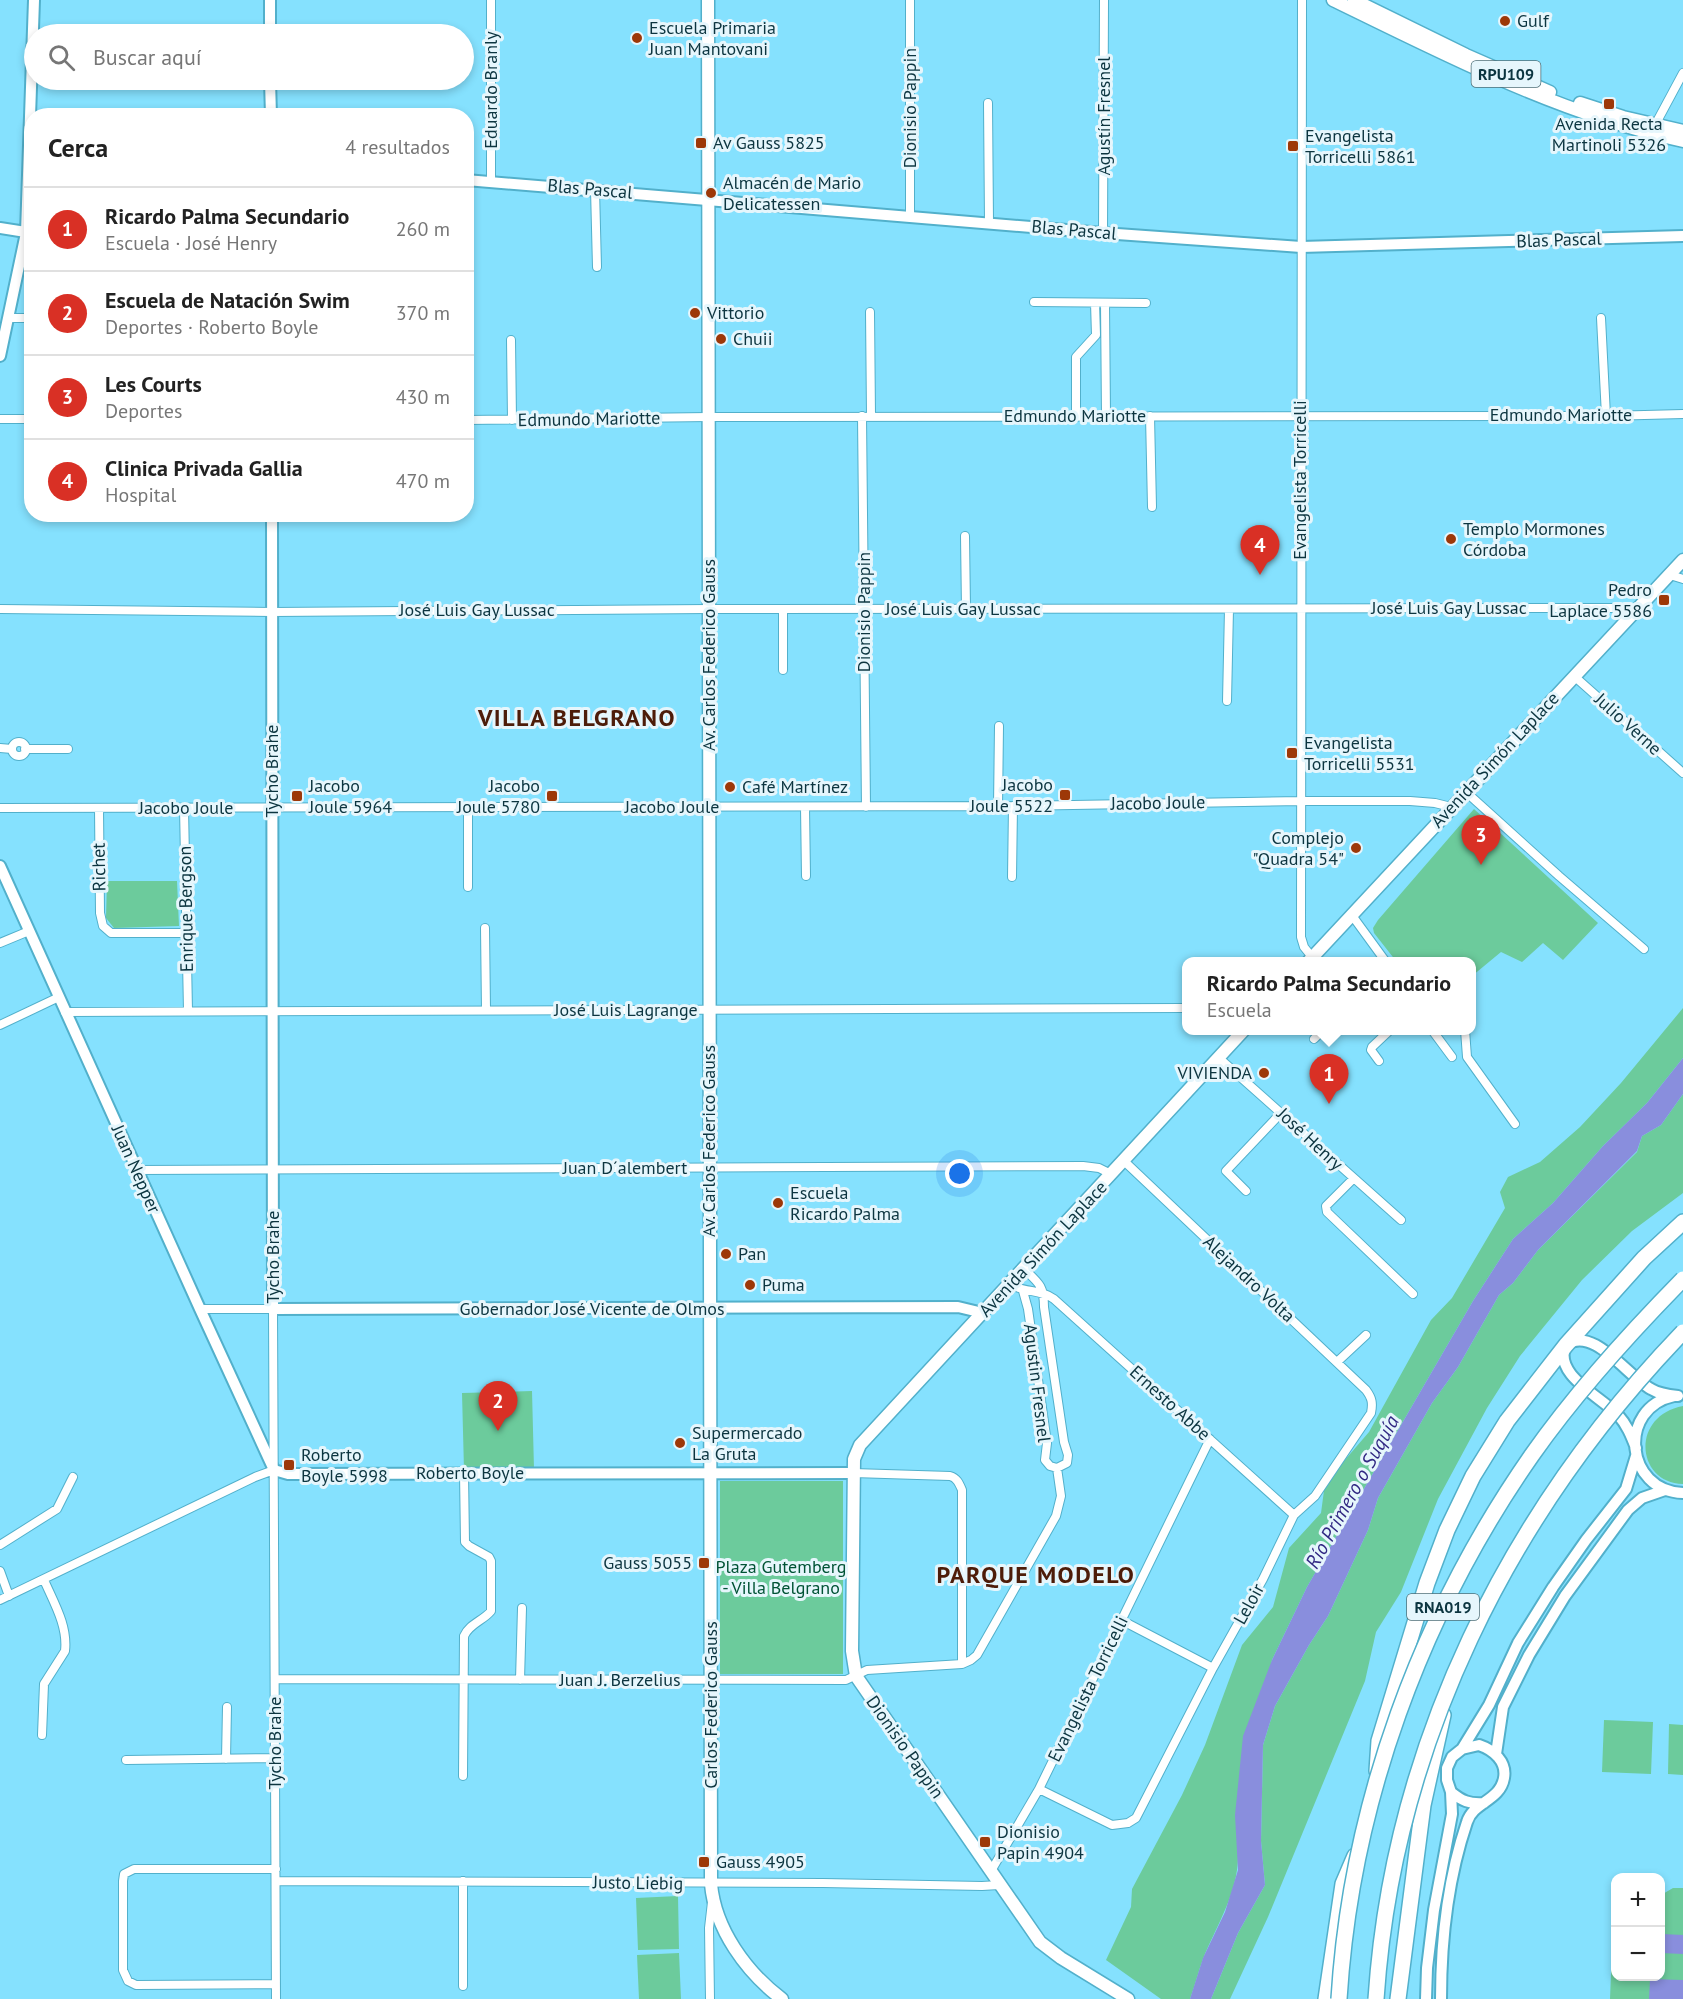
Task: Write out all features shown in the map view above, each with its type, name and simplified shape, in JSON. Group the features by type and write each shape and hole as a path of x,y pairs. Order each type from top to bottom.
{"highway":[{"path":"1375,1789 1379,1741 1440,1547 1473,1476 1516,1409 1566,1345 1644,1258 1683,1222"},
{"name":"RNA019","path":"1339,1999 1348,1917 1375,1789 1401,1706 1426,1643 1479,1538 1534,1453 1574,1400 1630,1334 1683,1279"},
{"name":"RNA019","path":"1376,1999 1385,1919 1400,1842 1422,1760 1447,1691 1488,1600 1521,1540 1579,1454 1622,1400 1683,1332"},
{"path":"1398,1999 1424,1799 1437,1747 1447,1691"},
{"path":"1326,1999 1343,1884 1363,1840"}],"main road":[{"path":"33,24 34,0"},
{"path":"270,0 270,24"},
{"name":"Av. Carlos Federico Gauss","path":"708,0 710,1310"},
{"name":"RPU109","path":"1333,0 1511,85 1573,110 1654,130 1683,131"},
{"path":"1344,0 1353,4 1360,3"},
{"name":"RPU109","path":"1360,3 1513,77 1683,141"},
{"path":"31,108 32,90"},
{"path":"270,90 271,108"},
{"name":"Blas Pascal","path":"474,180 1103,233 1301,247 1683,236"},
{"path":"0,228 24,232"},
{"path":"0,356 24,250"},
{"name":"Tycho Brahe","path":"272,522 273,1309"},
{"name":"Avenida Simón Laplace","path":"1312,957 1683,560"},
{"name":"Juan Nepper","path":"0,866 274,1470"},
{"name":"Avenida Simón Laplace","path":"853,1473 854,1459 860,1445 1240,1035"},
{"name":"Gobernador José Vicente de Olmos","path":"273,1309 958,1308 983,1313"},
{"name":"Carlos Federico Gauss","path":"710,1310 712,1890"},
{"path":"1680,1396 1657,1392 1643,1384 1593,1342 1580,1339 1566,1345 1562,1361 1568,1372 1618,1415 1629,1429 1643,1472 1665,1491 1683,1494"},
{"path":"1426,1999 1434,1910 1452,1814 1447,1768 1452,1757 1461,1749 1489,1705 1518,1643 1553,1587 1626,1489 1636,1452 1636,1431 1647,1411 1659,1401 1680,1396"},
{"name":"Roberto Boyle","path":"274,1470 288,1474 853,1473"},
{"name":"Dionisio Pappin","path":"853,1473 852,1651 856,1676 1040,1942 1128,1999"},
{"path":"1496,1754 1503,1707 1529,1655 1565,1596 1629,1510 1642,1498 1665,1491"},
{"path":"1441,1999 1446,1920 1467,1820 1502,1788 1505,1776 1503,1764 1496,1754 1479,1745 1461,1749"},
{"path":"1451,1792 1460,1800 1472,1804 1484,1803"},
{"path":"712,1890 717,1914 747,1966 782,1999"}],"street":[{"name":"Eduardo Branly","path":"491,0 491,180"},
{"name":"Dionisio Pappin","path":"910,0 910,216"},
{"name":"Agustín Fresnel","path":"1103,233 1104,0"},
{"name":"Evangelista Torricelli","path":"1302,0 1301,937 1309,957"},
{"path":"1654,130 1683,73"},
{"path":"988,103 989,223"},
{"path":"595,189 597,267"},
{"path":"1034,302 1146,303"},
{"path":"1076,416 1076,357 1096,335 1095,303"},
{"path":"1105,303 1106,416"},
{"path":"870,312 872,417"},
{"path":"8,318 24,318"},
{"path":"1601,318 1606,416"},
{"path":"1096,335 1106,335"},
{"path":"511,340 512,420"},
{"name":"Edmundo Mariotte","path":"474,420 708,417 1683,414"},
{"path":"1150,416 1152,507"},
{"name":"Dionisio Pappin","path":"862,417 866,807"},
{"path":"0,419 24,419"},
{"path":"965,536 966,609"},
{"path":"1670,574 1683,579"},
{"name":"José Luis Gay Lussac","path":"0,609 272,612 1637,608"},
{"path":"783,609 783,670"},
{"path":"1227,701 1229,609"},
{"name":"Julio Verne","path":"1574,676 1683,773"},
{"path":"998,807 999,726"},
{"path":"0,748 12,749 17,756 23,754 25,749 68,749"},
{"path":"1466,792 1559,876 1644,948"},
{"name":"Jacobo Joule","path":"0,808 1013,807 1302,801 1410,801 1451,807"},
{"path":"468,807 468,887"},
{"path":"805,807 806,876"},
{"path":"1012,877 1013,807"},
{"name":"Richet","path":"99,808 100,913 103,926 111,933 186,933"},
{"name":"Enrique Bergson","path":"184,808 188,1011"},
{"path":"1352,914 1382,957"},
{"path":"485,928 486,1010"},
{"path":"0,943 29,931"},
{"path":"0,1024 59,997"},
{"name":"José Luis Lagrange","path":"65,1011 1182,1008"},
{"path":"1314,1039 1318,1035"},
{"path":"1379,1061 1371,1050 1385,1035"},
{"path":"1436,1035 1452,1058"},
{"path":"1465,1035 1467,1057 1515,1124"},
{"name":"José Henry","path":"1219,1058 1401,1220"},
{"path":"1246,1191 1226,1171 1281,1113"},
{"name":"Alejandro Volta","path":"1124,1161 1366,1390 1372,1399"},
{"name":"Juan D´alembert","path":"137,1170 1083,1166 1099,1168 1111,1174"},
{"path":"1353,1179 1326,1206 1327,1212 1413,1294"},
{"name":"Ernesto Abbe","path":"1024,1269 1040,1284 1044,1293 1054,1299 1294,1515"},
{"path":"1010,1284 1023,1291 1044,1293"},
{"name":"Agustin Fresnel","path":"1023,1291 1028,1309 1047,1443 1045,1460 1050,1466 1057,1468 1064,1466 1068,1455 1064,1442 1044,1307 1044,1293"},
{"name":"Gobernador José Vicente de Olmos","path":"200,1309 273,1309"},
{"name":"Tycho Brahe","path":"273,1309 276,1999"},
{"path":"1336,1362 1366,1335"},
{"name":"Leloir","path":"1039,1789 1112,1825 1128,1823 1136,1818 1213,1668 1263,1579 1294,1515 1315,1496 1359,1432 1371,1413 1372,1399"},
{"name":"Evangelista Torricelli","path":"991,1871 1039,1789 1210,1439"},
{"name":"Agustin Fresnel","path":"962,1664 975,1658 1056,1516 1061,1496 1057,1468"},
{"name":"Roberto Boyle","path":"0,1600 255,1477 274,1470"},
{"path":"463,1776 464,1636 467,1628 491,1611 491,1561 489,1557 465,1542 464,1473"},
{"name":"Roberto Boyle","path":"853,1473 955,1477 962,1490 963,1638"},
{"path":"0,1545 57,1509 73,1477"},
{"path":"0,1571 9,1596"},
{"path":"42,1735 44,1684 65,1652 66,1646 63,1622 44,1580"},
{"path":"520,1680 522,1608"},
{"path":"1121,1620 1213,1668"},
{"path":"963,1638 972,1649 983,1644"},
{"path":"962,1664 963,1638"},
{"name":"Juan J. Berzelius","path":"275,1679 846,1680 867,1670 962,1664"},
{"path":"226,1759 227,1707"},
{"path":"126,1760 275,1758"},
{"path":"276,1869 134,1869 124,1874 123,1881 123,1970 128,1981 136,1985 276,1984"},
{"name":"Justo Liebig","path":"276,1881 463,1881 712,1890 822,1883 999,1885"},
{"path":"463,1881 463,1986"},
{"name":"Carlos Federico Gauss","path":"710,1999 709,1945 712,1890"},
{"path":"709,1945 714,1933 725,1931"}],"green space":[{"path":"1474,809 1598,923 1563,960 1543,943 1522,962 1501,952 1476,973 1476,957 1393,957 1374,933 1373,928"},
{"path":"107,881 177,881 179,926 114,928 106,918"},
{"path":"1683,1008 1683,1058 1647,1103 1603,1146 1553,1203 1513,1239 1473,1301 1307,1587 1272,1660 1231,1894 1203,1959 1190,1999 1161,1999 1106,1960 1131,1907 1132,1889 1182,1795 1205,1745 1242,1645 1273,1607 1289,1548 1321,1513 1325,1483 1369,1432 1431,1320 1452,1298 1505,1208 1500,1192 1508,1177 1540,1162 1580,1127 1621,1083"},
{"path":"1683,1094 1683,1193 1632,1231 1582,1280 1520,1356 1487,1408 1438,1499 1401,1592 1376,1632 1365,1681 1268,1917 1230,1999 1211,1999 1238,1933 1265,1885 1261,1841 1263,1745 1275,1706 1328,1616 1368,1530 1378,1498 1432,1403 1458,1367 1499,1295 1513,1283 1538,1250 1637,1152 1642,1136 1661,1125"},
{"path":"532,1391 534,1469 464,1470 462,1393"},
{"path":"1683,1406 1683,1484 1667,1481 1656,1473 1648,1462 1646,1448 1647,1435 1654,1422 1666,1412"},
{"name":"Plaza Gutemberg - Villa Belgrano","path":"720,1481 843,1481 843,1674 720,1674"},
{"path":"1604,1720 1653,1722 1651,1774 1602,1772"},
{"path":"1669,1724 1683,1725 1683,1775 1668,1774"},
{"path":"1673,1888 1683,1888 1683,1999 1610,1999 1611,1973 1611,1981 1665,1981 1665,1893"},
{"path":"678,1896 679,1949 638,1950 636,1898"},
{"path":"679,1953 681,1999 639,1999 637,1955"}],"water":[{"path":"1683,1058 1683,1094 1661,1125 1642,1136 1637,1151 1538,1250 1513,1283 1499,1295 1458,1367 1432,1403 1378,1498 1368,1530 1328,1616 1275,1706 1263,1745 1261,1841 1265,1885 1238,1933 1211,1999 1190,1999 1203,1958 1225,1912 1238,1870 1235,1815 1243,1736 1272,1660 1307,1587 1473,1301 1513,1239 1553,1203 1603,1146 1647,1103"},
{"path":"1665,1934 1683,1935 1683,1954 1665,1953"},
{"path":"1683,1980 1683,1999 1649,1999 1650,1981"}],"place":[{"name":"Gulf","path":"1505,21"},
{"name":"Escuela Primaria Juan Mantovani","path":"637,38"},
{"name":"Avenida Recta Martinoli 5326","path":"1609,104"},
{"name":"Av Gauss 5825","path":"701,143"},
{"name":"Evangelista Torricelli 5861","path":"1293,146"},
{"name":"Almacén de Mario Delicatessen","path":"711,193"},
{"name":"Vittorio","path":"695,313"},
{"name":"Chuii","path":"721,339"},
{"name":"Templo Mormones Córdoba","path":"1451,539"},
{"name":"Clinica Privada Gallia","path":"1260,575"},
{"name":"Pedro Laplace 5586","path":"1664,600"},
{"name":"Evangelista Torricelli 5531","path":"1292,753"},
{"name":"Café Martínez","path":"730,787"},
{"name":"Jacobo Joule 5522","path":"1065,795"},
{"name":"Jacobo Joule 5964","path":"297,796"},
{"name":"Jacobo Joule 5780","path":"552,796"},
{"name":"Complejo \"Quadra 54\"","path":"1356,848"},
{"name":"Les Courts","path":"1481,865"},
{"name":"VIVIENDA","path":"1264,1073"},
{"name":"Ricardo Palma Secundario","path":"1329,1104"},
{"name":"Escuela Ricardo Palma","path":"778,1203"},
{"name":"Pan","path":"726,1254"},
{"name":"Puma","path":"750,1285"},
{"name":"Escuela de Natación Swim","path":"498,1431"},
{"name":"Supermercado La Gruta","path":"680,1443"},
{"name":"Roberto Boyle 5998","path":"289,1465"},
{"name":"Gauss 5055","path":"704,1563"},
{"name":"Dionisio Papin 4904","path":"985,1842"},
{"name":"Gauss 4905","path":"704,1862"}],"district":[{"name":"VILLA BELGRANO","path":"577,718"},
{"name":"PARQUE MODELO","path":"1036,1575"}],"water label":[{"name":"Río Primero o Suquía","path":"1352,1492"}]}
